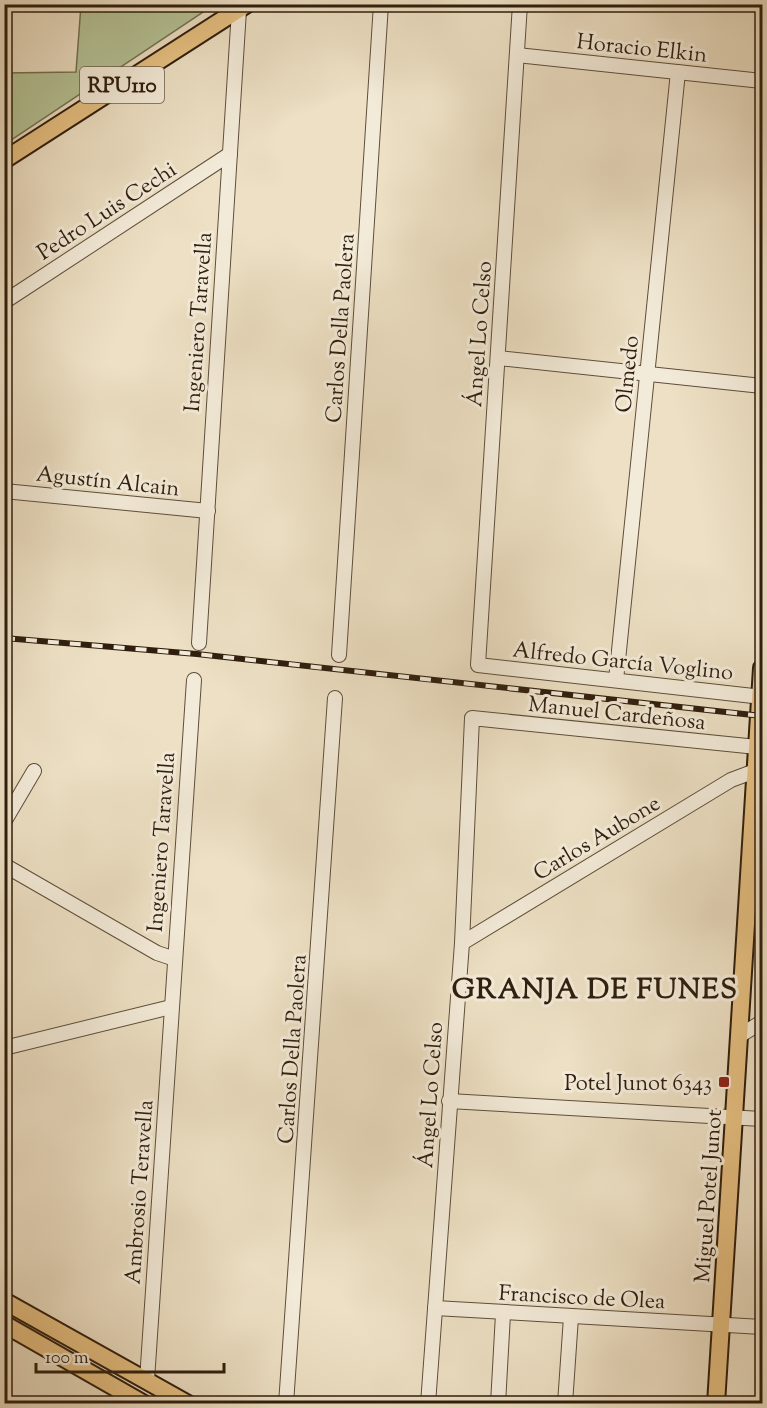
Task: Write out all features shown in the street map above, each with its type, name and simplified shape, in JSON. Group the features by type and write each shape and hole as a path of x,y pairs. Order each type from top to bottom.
{"main road":[{"name":"RPU110","path":"4,160 241,6"},
{"name":"Miguel Potel Junot","path":"717,1404 762,668"},
{"path":"4,1301 188,1404"},
{"path":"4,1324 144,1404"}],"street":[{"name":"Carlos Della Paolera","path":"339,655 381,4"},
{"name":"Ángel Lo Celso","path":"478,665 520,4"},
{"name":"Ingeniero Taravella","path":"199,643 241,6"},
{"name":"Horacio Elkin","path":"517,55 762,81"},
{"name":"Olmedo","path":"616,680 678,72"},
{"name":"Pedro Luis Cechi","path":"4,302 230,154"},
{"path":"498,358 762,386"},
{"name":"Agustín Alcain","path":"4,491 208,511"},
{"name":"Alfredo García Voglino","path":"478,665 761,697"},
{"name":"Ingeniero Taravella","path":"171,1007 194,680"},
{"name":"Carlos Della Paolera","path":"286,1404 335,698"},
{"name":"Ángel Lo Celso","path":"428,1404 462,943 472,718"},
{"name":"Manuel Cardeñosa","path":"472,718 757,747"},
{"path":"4,822 34,771"},
{"name":"Carlos Aubone","path":"462,943 731,780 755,771"},
{"path":"4,865 157,953 175,959"},
{"path":"4,1048 171,1007"},
{"name":"Ambrosio Teravella","path":"147,1380 171,1007"},
{"path":"739,1036 762,1022"},
{"path":"449,1101 762,1119"},
{"name":"Francisco de Olea","path":"435,1308 503,1314 762,1327"},
{"path":"498,1404 503,1314"},
{"path":"565,1404 571,1317"}],"green space":[{"path":"81,5 212,6 5,144 5,73 76,72"}],"railway":[{"path":"4,638 197,654 762,716"}],"place":[{"name":"Potel Junot 6343","path":"724,1082"}],"district":[{"name":"GRANJA DE FUNES","path":"595,988"}]}
